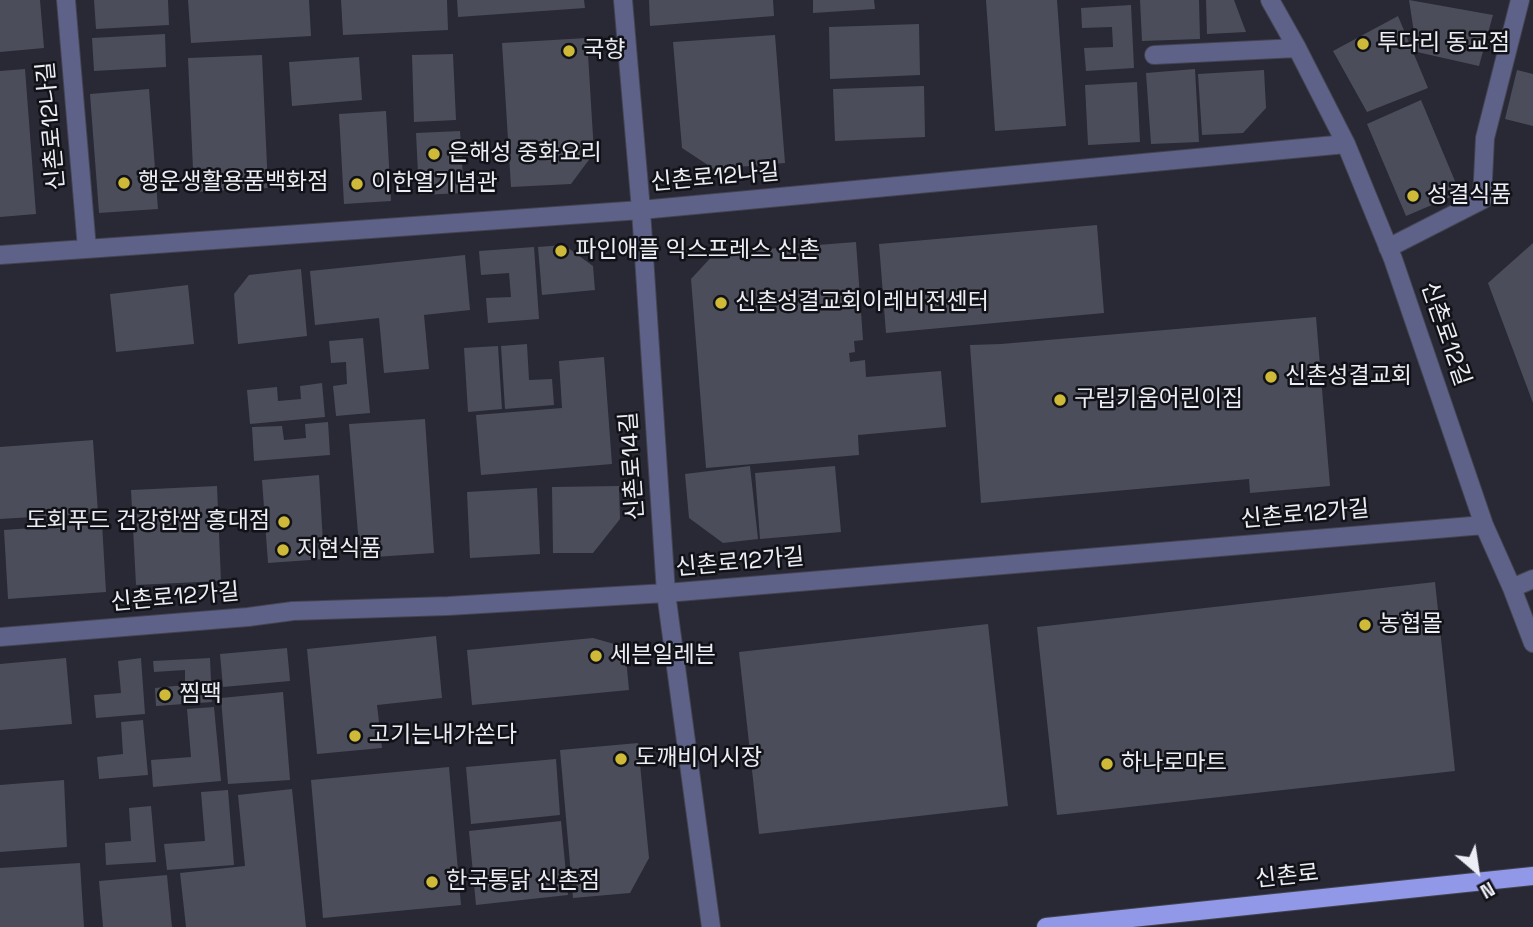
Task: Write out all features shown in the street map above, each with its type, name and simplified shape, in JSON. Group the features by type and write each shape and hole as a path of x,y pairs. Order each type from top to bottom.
{"main road":[{"name":"신촌로","path":"1046,927 1533,876"}],"street":[{"name":"신촌로12나길","path":"66,0 87,249"},
{"name":"신촌로14길","path":"623,0 641,210 666,593 711,927"},
{"name":"신촌로12길","path":"1270,0 1346,144 1388,248 1484,525 1533,643"},
{"path":"1388,248 1482,200 1485,138 1520,0"},
{"path":"1154,55 1297,48"},
{"name":"신촌로12나길","path":"0,255 641,210 1346,144"},
{"name":"신촌로12가길","path":"0,637 293,611 448,606 666,593 1484,525"},
{"path":"1512,588 1533,579"}],"building":[{"path":"0,0 40,0 44,48 0,52"},
{"path":"94,0 168,0 169,25 96,29"},
{"path":"188,0 309,0 311,36 191,43"},
{"path":"341,0 447,0 448,30 343,35"},
{"path":"457,0 584,0 585,8 458,17"},
{"path":"649,0 773,0 774,16 650,26"},
{"path":"813,0 874,0 875,9 813,13"},
{"path":"986,0 1057,0 1066,126 995,131"},
{"path":"1140,0 1199,0 1200,39 1142,41"},
{"path":"1206,0 1234,0 1246,32 1207,34"},
{"path":"1409,0 1493,15 1479,66 1417,52"},
{"path":"1131,5 1134,68 1086,71 1084,48 1113,47 1112,27 1082,28 1081,8"},
{"path":"1398,16 1428,88 1367,112 1333,51"},
{"path":"919,24 920,75 830,79 829,27"},
{"path":"165,34 166,67 94,71 92,38"},
{"path":"775,35 785,163 714,169 682,148 673,42"},
{"path":"587,38 594,153 571,184 511,187 502,43"},
{"path":"453,54 456,120 414,122 412,55"},
{"path":"262,55 268,188 194,192 188,58"},
{"path":"359,57 362,100 292,106 289,62"},
{"path":"25,69 36,214 0,217 0,71"},
{"path":"1195,69 1199,142 1151,144 1146,73"},
{"path":"1264,70 1266,108 1243,133 1202,135 1198,74"},
{"path":"1517,70 1533,74 1533,126 1505,119"},
{"path":"1137,82 1140,142 1088,145 1085,85"},
{"path":"924,86 925,137 835,141 833,89"},
{"path":"149,89 158,209 99,213 90,94"},
{"path":"1421,100 1460,193 1406,216 1367,124"},
{"path":"386,111 391,201 344,204 339,114"},
{"path":"460,131 464,193 419,195 416,133"},
{"path":"1097,225 1104,313 886,333 879,244"},
{"path":"856,242 863,340 854,341 855,352 849,353 850,362 865,360 866,377 941,371 946,427 858,435 859,455 706,468 691,279 715,253"},
{"path":"1533,243 1533,403 1488,283"},
{"path":"564,245 593,266 595,290 542,295 538,247"},
{"path":"534,247 539,319 488,323 486,298 511,297 509,273 481,275 479,251"},
{"path":"465,255 470,310 424,315 429,369 384,373 379,318 315,325 310,271"},
{"path":"301,269 307,336 238,344 234,294 249,275"},
{"path":"188,285 194,344 116,352 110,294"},
{"path":"1316,317 1330,486 1250,493 1249,479 981,503 970,345"},
{"path":"363,338 370,413 336,416 333,386 347,384 346,362 331,363 329,341"},
{"path":"527,344 529,380 552,379 554,405 505,409 501,346"},
{"path":"498,346 502,409 468,412 464,348"},
{"path":"604,357 612,464 481,475 476,415 562,408 559,361"},
{"path":"322,383 325,417 250,424 247,390 277,387 278,401 301,399 300,386"},
{"path":"425,419 434,553 360,558 349,424"},
{"path":"328,422 330,455 254,461 252,427 282,426 284,440 306,438 305,424"},
{"path":"93,440 98,513 0,519 0,447"},
{"path":"750,466 758,539 723,543 689,518 685,474"},
{"path":"835,466 841,532 760,539 755,473"},
{"path":"319,475 324,559 268,563 262,480"},
{"path":"217,486 221,581 136,585 131,490"},
{"path":"619,486 620,519 593,553 553,553 552,487"},
{"path":"537,488 540,554 470,558 467,492"},
{"path":"102,523 106,592 8,599 4,530"},
{"path":"1435,582 1455,771 1057,815 1037,627"},
{"path":"988,624 1008,806 759,834 739,652"},
{"path":"436,636 442,698 377,705 382,748 317,754 307,649"},
{"path":"593,638 625,647 629,690 472,705 467,650"},
{"path":"287,648 290,681 223,687 220,654"},
{"path":"66,658 72,724 0,730 0,664"},
{"path":"141,658 145,714 96,718 94,695 121,693 118,661"},
{"path":"210,658 212,702 156,706 155,688 185,685 185,670 154,672 153,661"},
{"path":"283,692 290,780 228,784 221,698"},
{"path":"214,707 221,781 153,787 151,760 191,757 187,709"},
{"path":"143,720 148,775 99,779 97,757 123,754 121,722"},
{"path":"638,743 649,858 630,893 573,898 560,750"},
{"path":"556,759 560,815 471,824 466,767"},
{"path":"449,767 461,905 323,918 311,780"},
{"path":"64,780 67,847 0,852 0,785"},
{"path":"292,789 306,927 186,927 180,873 245,866 238,795"},
{"path":"228,790 234,865 167,870 164,844 205,841 201,792"},
{"path":"151,806 156,862 106,865 105,843 131,841 129,808"},
{"path":"561,821 568,895 476,905 469,831"},
{"path":"80,863 84,927 0,927 0,868"},
{"path":"167,875 172,927 103,927 99,881"}],"place":[{"name":"투다리 동교점","path":"1363,44"},
{"name":"국향","path":"569,51"},
{"name":"은해성 중화요리","path":"434,154"},
{"name":"행운생활용품백화점","path":"124,183"},
{"name":"이한열기념관","path":"357,184"},
{"name":"성결식품","path":"1413,196"},
{"name":"파인애플 익스프레스 신촌","path":"561,251"},
{"name":"신촌성결교회이레비전센터","path":"721,303"},
{"name":"신촌성결교회","path":"1271,377"},
{"name":"구립키움어린이집","path":"1060,400"},
{"name":"도회푸드 건강한쌈 홍대점","path":"284,522"},
{"name":"지현식품","path":"283,550"},
{"name":"농협몰","path":"1365,625"},
{"name":"세븐일레븐","path":"596,656"},
{"name":"찜땍","path":"165,695"},
{"name":"고기는내가쏜다","path":"355,736"},
{"name":"도깨비어시장","path":"621,759"},
{"name":"하나로마트","path":"1107,764"},
{"name":"한국통닭 신촌점","path":"432,882"}]}
